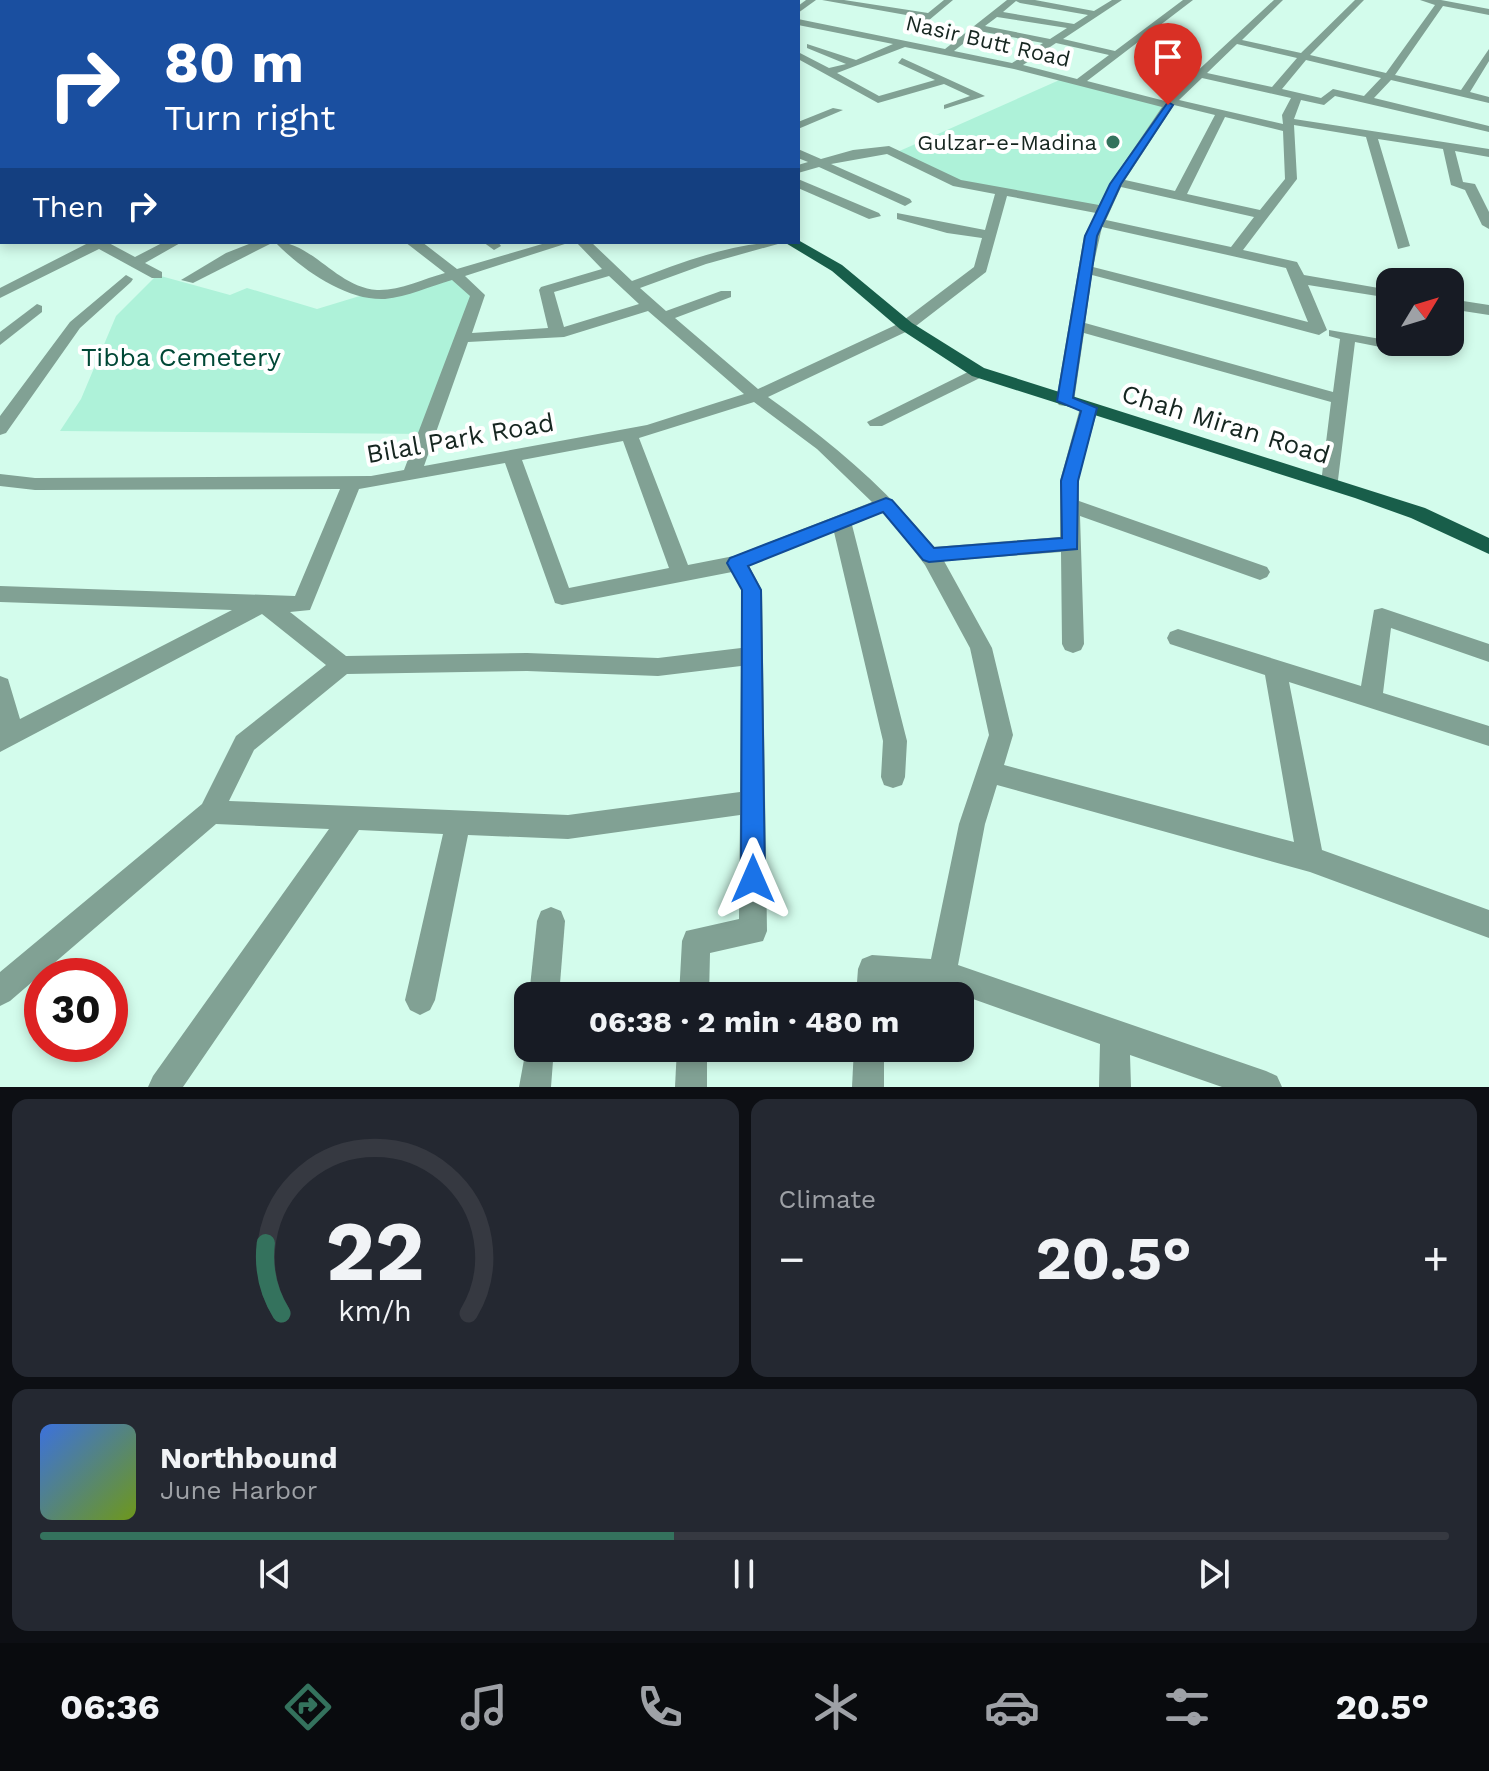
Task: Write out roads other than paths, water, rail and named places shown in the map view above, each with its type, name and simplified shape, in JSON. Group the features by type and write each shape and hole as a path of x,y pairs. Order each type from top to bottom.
{"main road":[{"name":"Chah Miran Road","path":"795,244 837,268 906,326 978,372 1418,513 1489,547"}],"street":[{"path":"826,0 930,16"},
{"path":"874,8 884,0"},
{"path":"828,72 856,64 904,42 949,0"},
{"path":"948,51 1013,0"},
{"path":"1020,0 1096,14"},
{"path":"1014,66 1118,0"},
{"path":"1079,82 1189,0"},
{"path":"1065,401 1091,236 1117,182 1169,103 1279,0"},
{"path":"1275,91 1304,56 1360,0"},
{"path":"1424,0 1489,12"},
{"path":"1366,100 1388,77 1441,3"},
{"path":"996,14 1075,27"},
{"name":"Nasir Butt Road","path":"800,22 948,51 1169,103 1288,125 1371,134 1489,153"},
{"path":"800,37 823,26"},
{"path":"979,28 1117,54"},
{"path":"1235,41 1489,100"},
{"path":"1063,54 1074,45"},
{"path":"810,46 856,64"},
{"path":"1464,94 1485,67 1489,52"},
{"path":"800,56 878,100 945,80"},
{"path":"902,61 980,96 948,107"},
{"path":"1041,73 1052,63"},
{"path":"1199,74 1324,102 1333,92 1489,129"},
{"path":"1234,252 1291,179 1288,125 1297,96"},
{"path":"800,125 837,110"},
{"path":"1179,196 1222,113"},
{"path":"1371,134 1403,246"},
{"path":"1448,147 1457,185 1470,187 1489,225"},
{"path":"800,168 853,154 889,150 957,183 1002,191 1292,265 1319,330"},
{"path":"800,154 947,229 990,235"},
{"path":"1117,182 1263,215"},
{"path":"800,184 874,216"},
{"name":"Bilal Park Road","path":"0,480 35,484 352,482 411,475 629,434 756,396 906,326 981,269 1002,191"},
{"path":"0,294 96,244"},
{"path":"100,244 157,275"},
{"path":"136,262 171,244"},
{"path":"188,280 231,256 262,244"},
{"path":"285,244 353,290 370,297 557,244"},
{"path":"411,475 478,295 456,274 415,244"},
{"path":"585,244 664,317 756,396 823,445 886,504 929,555 981,648 1001,735 972,824 942,974"},
{"path":"630,287 701,261 770,244"},
{"path":"1086,269 1319,330 1376,341"},
{"path":"557,332 546,290 612,271"},
{"path":"0,429 75,325 126,279"},
{"path":"1300,279 1376,292"},
{"path":"664,317 726,294"},
{"path":"462,338 557,332 651,305"},
{"path":"1464,306 1489,310"},
{"path":"0,340 37,309"},
{"path":"1077,326 1339,399"},
{"path":"1330,483 1348,336"},
{"path":"876,422 978,372"},
{"path":"1073,644 1069,481 1089,408"},
{"path":"629,434 681,574"},
{"path":"512,457 562,597 737,563 886,504"},
{"path":"0,594 302,604 352,482"},
{"path":"1070,505 1260,572"},
{"path":"841,522 895,741 893,777"},
{"path":"929,555 1071,544"},
{"path":"695,982 696,941 753,931 752,590 737,563"},
{"path":"264,603 342,665"},
{"path":"0,686 6,738 264,603"},
{"path":"1371,700 1382,616 1489,653"},
{"path":"1178,638 1489,736"},
{"path":"0,991 211,812 245,743 342,665 527,662 658,667 752,656"},
{"path":"1275,669 1310,859"},
{"path":"989,772 1310,859 1489,924"},
{"path":"211,812 568,827 753,802"},
{"path":"164,1087 352,818"},
{"path":"420,1000 458,822"},
{"path":"545,982 551,921"},
{"path":"872,982 872,969 942,974 1266,1087"},
{"path":"1115,1036 1115,1087"},
{"path":"535,1087 538,1062"},
{"path":"691,1087 692,1062"},
{"path":"868,1087 869,1062"}],"place":[{"name":"Gulzar-e-Madina","path":"1113,142"}],"park label":[{"name":"Tibba Cemetery","path":"181,357"}]}
